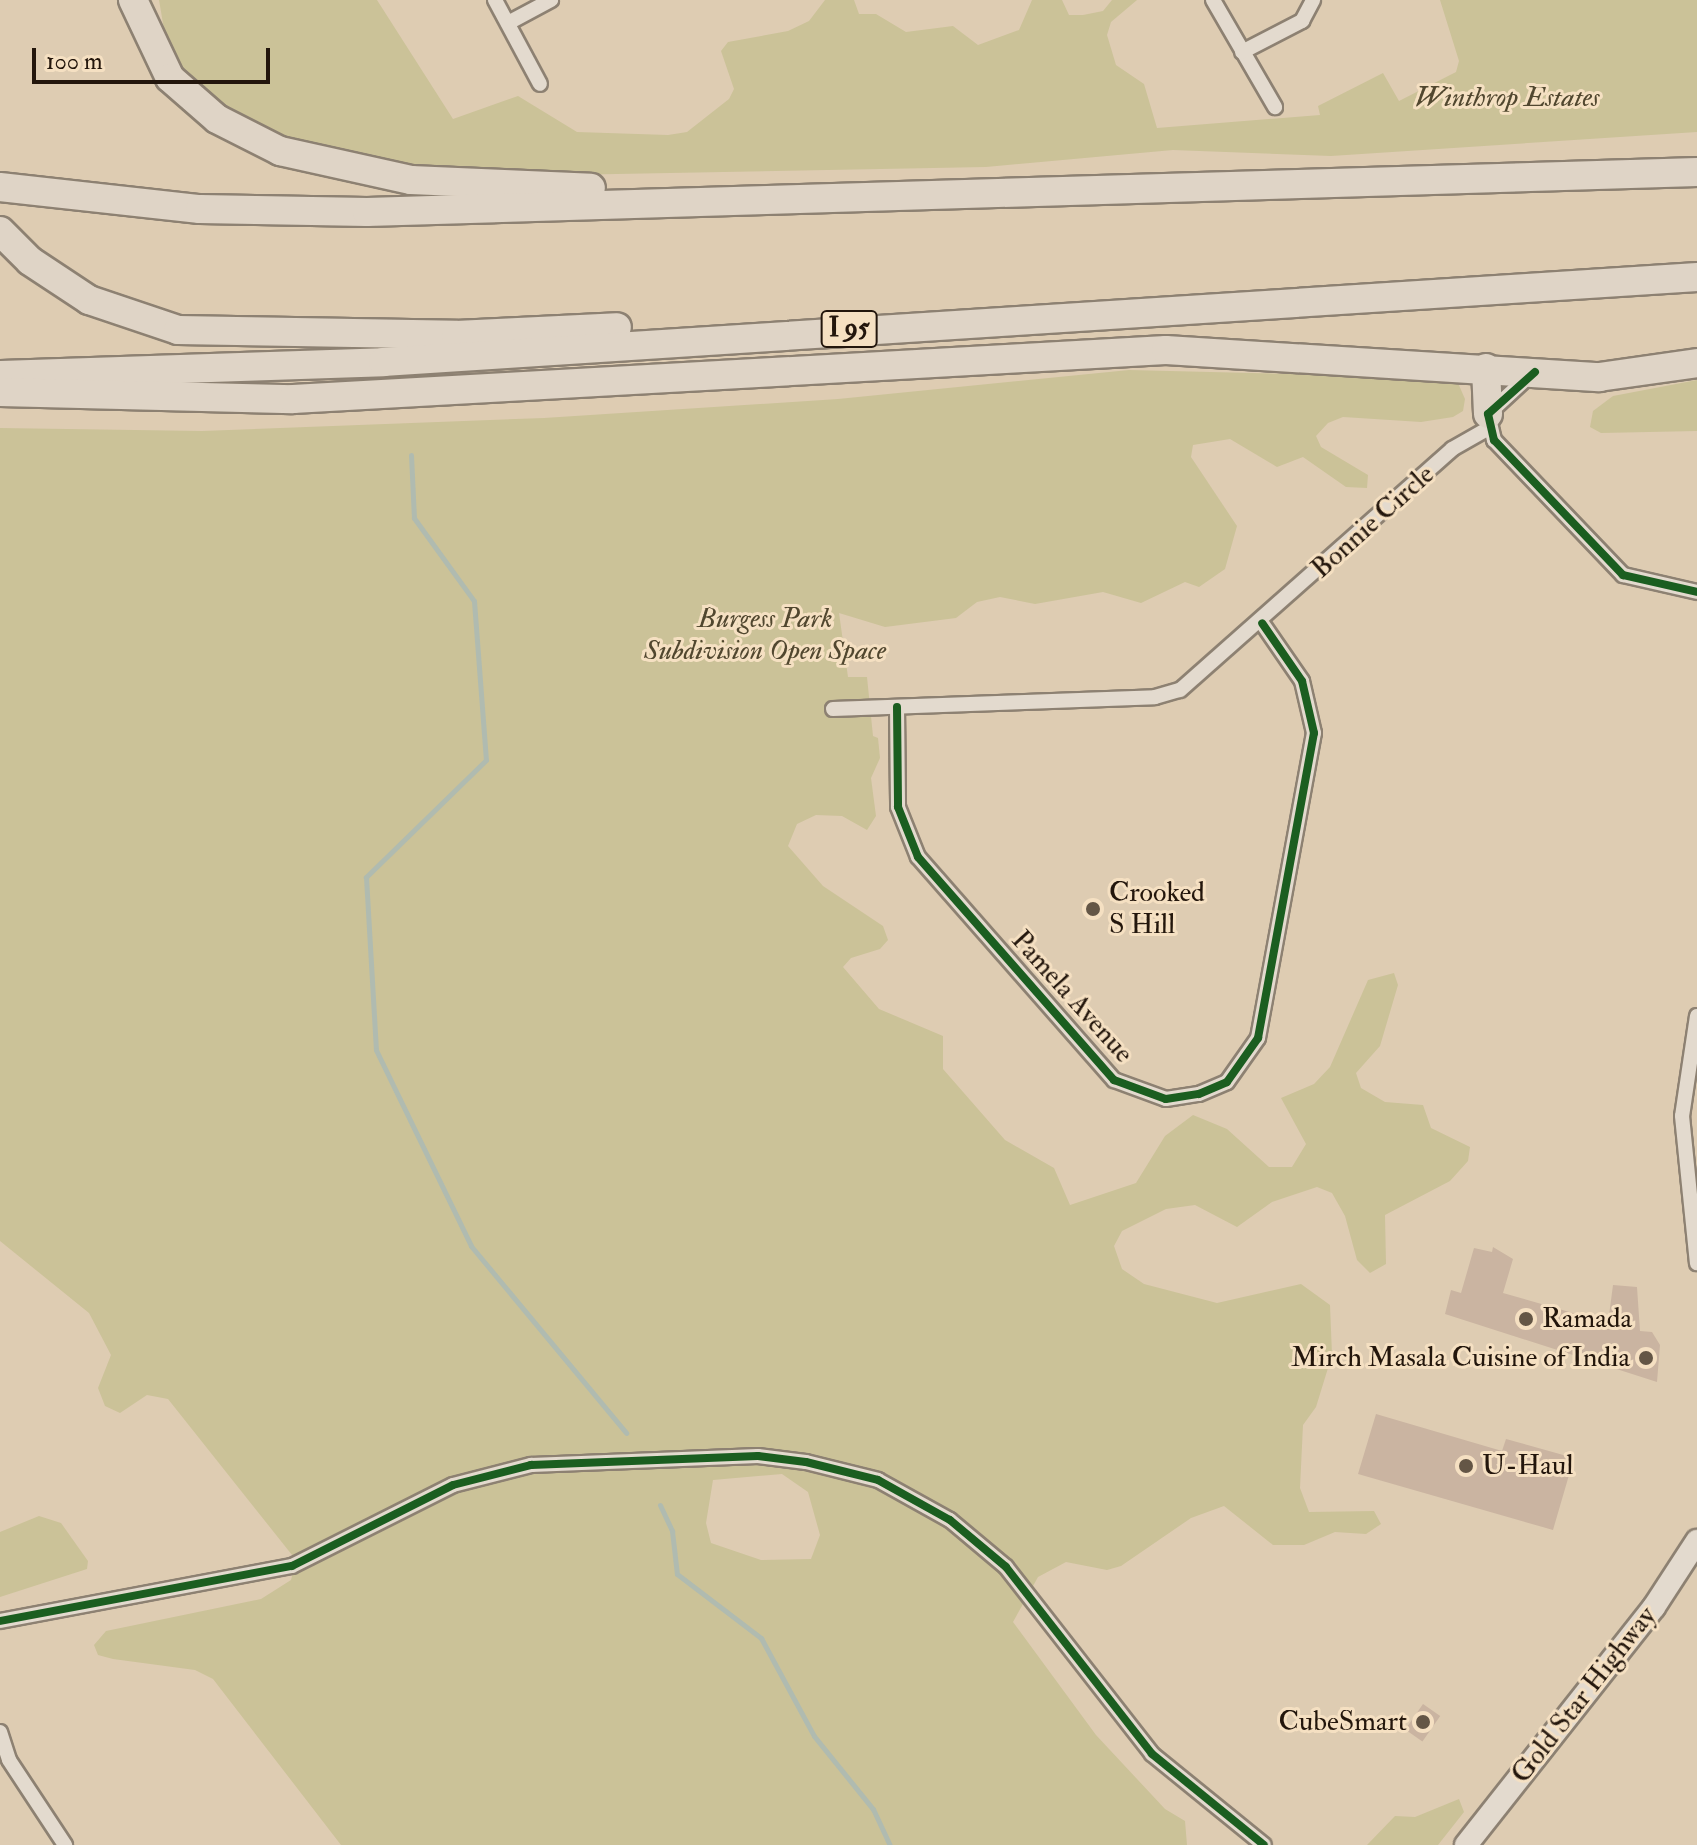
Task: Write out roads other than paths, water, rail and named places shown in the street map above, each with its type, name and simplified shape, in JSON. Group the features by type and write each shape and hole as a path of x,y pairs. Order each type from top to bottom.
{"highway":[{"path":"133,0 153,52 193,100 247,136 330,166 500,188 836,184 1064,193"},
{"path":"0,187 200,209 314,212 1064,193 1697,172"},
{"path":"0,231 30,261 89,300 159,326 313,336 527,332 1314,288 1620,281"},
{"name":"I 95","path":"0,375 383,362 1697,277"},
{"path":"0,392 293,399 1138,351 1623,377 1697,363"},
{"path":"1486,368 1488,421"}],"main road":[{"name":"Gold Star Highway","path":"1466,1845 1654,1607 1697,1541"}],"street":[{"path":"495,0 540,84"},
{"path":"508,23 551,0"},
{"path":"1213,0 1275,107"},
{"path":"1242,52 1302,21 1313,0"},
{"name":"Bonnie Circle","path":"1262,623 1452,449 1488,421 1535,372"},
{"path":"1488,421 1623,575 1697,592"},
{"path":"833,709 1155,697 1200,678 1262,623"},
{"name":"Pamela Avenue","path":"897,707 898,807 918,857 1114,1080 1166,1099 1199,1094 1227,1082 1258,1038 1314,733 1302,681 1262,623"},
{"path":"1697,1016 1682,1116 1697,1263"},
{"path":"0,1621 292,1566 453,1485 531,1465 758,1456 806,1462 878,1480 950,1520 1006,1567 1152,1754 1264,1845"},
{"path":"0,1732 9,1760 65,1845"}],"waterway":[{"path":"411,455 414,518 474,601 486,760 366,877 376,1050 471,1246 626,1433"},
{"path":"660,1505 672,1531 677,1574 761,1638 814,1736 873,1809 890,1845"}],"place":[{"name":"Crooked S Hill","path":"1093,909"},
{"name":"Ramada","path":"1526,1319"},
{"name":"Mirch Masala Cuisine of India","path":"1646,1358"},
{"name":"U-Haul","path":"1466,1466"},
{"name":"CubeSmart","path":"1423,1722"}],"park label":[{"name":"Winthrop Estates","path":"1507,98"},
{"name":"Burgess Park Subdivision Open Space","path":"765,635"}]}
